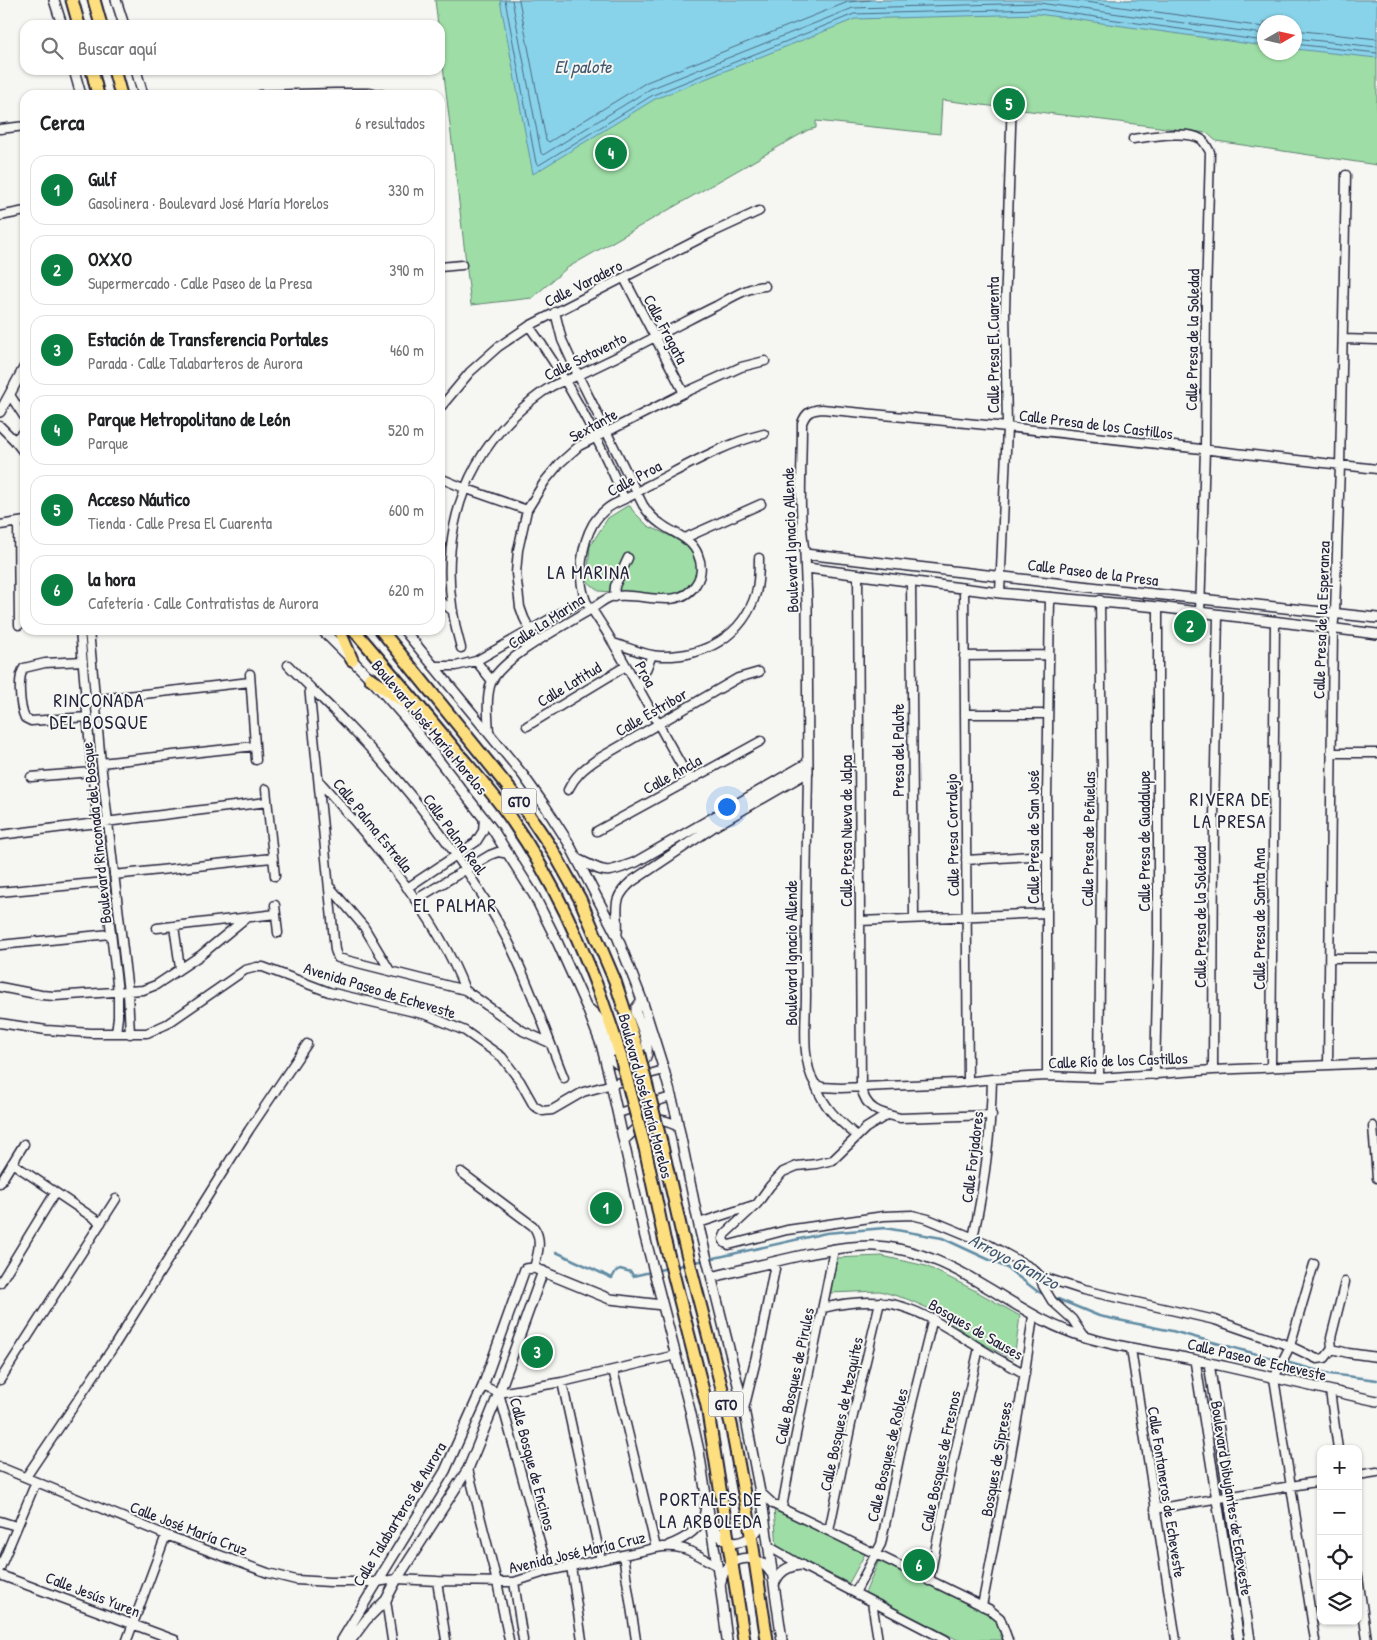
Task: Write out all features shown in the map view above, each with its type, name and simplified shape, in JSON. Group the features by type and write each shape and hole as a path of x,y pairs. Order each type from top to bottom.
{"main road":[{"path":"72,0 78,20"},
{"path":"94,0 100,20"},
{"path":"93,75 97,90"},
{"path":"115,75 120,90"},
{"path":"341,635 352,660"},
{"name":"Boulevard José María Morelos","path":"358,635 497,800 526,842 581,944 608,1014 634,1101 676,1283 707,1406 744,1640"},
{"name":"Boulevard José María Morelos","path":"385,635 521,803 538,828 580,899 615,981 638,1050 731,1424 767,1640"},
{"path":"392,635 404,659"},
{"path":"370,678 434,724"}],"street":[{"path":"54,0 60,20"},
{"path":"116,0 122,20"},
{"path":"75,75 80,90"},
{"path":"137,75 142,90"},
{"name":"Calle Presa El Cuarenta","path":"1000,593 1007,427 1006,310 1012,96"},
{"path":"0,129 20,127"},
{"name":"Calle Presa de la Soledad","path":"1134,139 1169,134 1199,137 1205,142 1210,152 1200,613"},
{"name":"Calle Presa de la Esperanza","path":"1328,1065 1333,628 1340,466 1346,175"},
{"name":"Calle Varadero","path":"445,402 470,372 498,347 530,326 759,211"},
{"path":"0,216 20,213"},
{"path":"445,267 462,265"},
{"name":"Calle Fragata","path":"624,278 684,393"},
{"name":"Calle Sotavento","path":"461,648 453,611 449,573 455,516 464,488 486,449 500,431 520,410 552,386 655,337 738,294 765,286"},
{"name":"Calle La Marina","path":"492,681 510,661 536,642 601,602 614,597 628,595 678,598 690,591 699,579 701,562 697,550 685,538 665,527 650,515 637,493 562,340 555,312"},
{"path":"530,326 547,349 566,381 596,438 624,498"},
{"path":"1343,339 1377,340"},
{"path":"547,349 562,340"},
{"name":"Sextante","path":"536,642 520,607 516,572 518,550 527,510 560,463 579,446 684,393 741,367 765,361"},
{"path":"0,412 20,376"},
{"path":"10,395 20,410"},
{"name":"Calle Presa de los Castillos","path":"812,410 822,409 1007,427 1377,469"},
{"name":"Boulevard Ignacio Allende","path":"812,410 807,413 802,423 801,510 807,568 808,768 806,945 808,1069 821,1100 835,1117 857,1136"},
{"path":"0,426 20,448"},
{"name":"Calle Proa","path":"585,599 582,562 587,536 600,515 615,502 637,493 645,487 720,449 737,441 764,434"},
{"path":"14,440 20,435"},
{"path":"445,480 527,510"},
{"path":"685,538 761,504"},
{"path":"0,526 20,522"},
{"name":"Calle Paseo de la Presa","path":"805,554 1377,618"},
{"path":"614,597 615,586 628,558"},
{"name":"Boulevard Ignacio Allende","path":"613,642 652,655 670,656 693,652 723,641 745,616 752,604 757,591 760,558"},
{"name":"Calle Paseo de la Presa","path":"807,568 1000,593 1100,600 1377,634"},
{"name":"Calle Presa Nueva de Jalpa","path":"858,574 861,1087"},
{"name":"Presa del Palote","path":"911,581 914,918"},
{"name":"Calle Presa Corralejo","path":"964,588 968,1081"},
{"name":"Calle Presa de San José","path":"1047,1076 1046,913 1050,597"},
{"path":"585,599 592,609"},
{"name":"Calle La Marina","path":"433,666 456,666 476,661 585,599"},
{"name":"Calle Presa de Peñuelas","path":"1098,1078 1102,773 1100,600"},
{"path":"445,605 453,611"},
{"name":"Calle Presa de Guadalupe","path":"1156,1075 1158,607"},
{"name":"Proa","path":"592,609 613,642 690,780"},
{"name":"Calle Presa de la Soledad","path":"1213,1070 1214,837 1218,615"},
{"path":"19,625 20,619"},
{"name":"Calle Presa de Santa Ana","path":"1271,1067 1275,620"},
{"name":"Boulevard Rinconada del Bosque","path":"80,635 92,772 118,992 116,1033"},
{"name":"Boulevard Rinconada del Bosque","path":"90,635 101,763 128,992 130,1034"},
{"name":"Boulevard José María Morelos","path":"327,635 370,678 408,721 484,818 509,854 534,896 587,1008 601,1044 612,1084 646,1243 692,1418 720,1584 727,1640"},
{"path":"408,635 489,732 545,806 577,859 617,936 642,1000 671,1097 699,1227 744,1409 763,1508 782,1640"},
{"path":"638,687 652,655"},
{"path":"964,656 1048,655"},
{"path":"83,661 44,663 24,668 20,677 22,709 25,718 31,722 88,717"},
{"path":"476,661 492,681 488,707 489,732"},
{"name":"Calle Palma Real","path":"288,665 347,724 392,774 456,856 488,906 509,944 528,984 564,1078"},
{"name":"Calle Latitud","path":"527,726 626,666"},
{"name":"Calle Estribor","path":"568,790 583,769 613,750 738,678 759,672"},
{"path":"87,701 250,678 256,760"},
{"path":"308,686 335,950 338,958 389,969 464,990 523,1030 550,1043"},
{"path":"965,714 1048,714"},
{"name":"Calle Ancla","path":"597,831 761,740"},
{"path":"101,763 255,746"},
{"path":"1331,753 1377,753"},
{"path":"577,859 597,870 606,872 636,862 808,768"},
{"path":"617,936 616,902 621,892 631,882 716,825 808,768"},
{"path":"31,777 92,772"},
{"name":"Calle Palma Estrella","path":"319,781 351,817 407,888 448,952 464,990"},
{"path":"266,789 275,876"},
{"path":"0,835 267,802"},
{"path":"407,888 473,845 483,831 484,818"},
{"path":"415,900 494,853 502,852 509,854"},
{"path":"966,860 1047,855"},
{"path":"114,875 272,858"},
{"path":"0,892 105,882"},
{"path":"330,887 364,928 389,969"},
{"path":"275,905 278,933"},
{"path":"860,921 1046,913"},
{"path":"158,928 276,914"},
{"path":"0,987 41,995 135,992 150,988 201,955 246,918"},
{"path":"174,926 180,968"},
{"path":"0,945 110,934"},
{"path":"1330,958 1377,958"},
{"name":"Avenida Paseo de Echeveste","path":"0,1023 46,1030 130,1034 147,1033 161,1027 245,970 263,967 329,992 427,1015 464,1031 502,1057 520,1080 534,1106 539,1110 552,1110 577,1095 612,1084"},
{"path":"587,1008 598,1015 602,1022 614,1061 618,1065 634,1066 645,1060 648,1049 636,1012 636,1008 642,1000"},
{"path":"26,1477 114,1346 250,1130 307,1044"},
{"name":"Calle Río de los Castillos","path":"861,1087 956,1083 1047,1076 1098,1078 1213,1070 1377,1063"},
{"path":"612,1084 664,1070"},
{"name":"Calle Forjadores","path":"973,1238 986,1171 992,1115 992,1079"},
{"path":"815,1084 822,1087 861,1087 870,1108 900,1118 992,1115"},
{"path":"618,1114 671,1097"},
{"path":"888,1115 866,1128 833,1160 797,1166 783,1172 757,1204 725,1234 723,1239 725,1243 729,1245 787,1230 884,1216 912,1215 928,1219 986,1243 1032,1268 1040,1276 1083,1290 1215,1320 1317,1359 1325,1358 1332,1349 1331,1338 1345,1282"},
{"path":"624,1140 639,1126 652,1120 663,1119 678,1126"},
{"path":"1373,1126 1377,1178"},
{"path":"0,1183 24,1144"},
{"path":"12,1163 100,1223"},
{"path":"461,1172 533,1226 539,1248 534,1268 610,1298 662,1305"},
{"path":"0,1283 55,1193"},
{"path":"0,1380 116,1199"},
{"path":"699,1227 757,1204"},
{"name":"Calle Paseo de Echeveste","path":"712,1277 776,1261 853,1246 875,1246 903,1250 948,1265 1033,1316 1055,1327 1084,1337 1377,1401"},
{"name":"Calle Bosques de Pirules","path":"782,1508 834,1249"},
{"path":"744,1409 761,1338 776,1261"},
{"path":"1314,1264 1289,1349 1274,1378 1315,1640"},
{"name":"Calle Talabarteros de Aurora","path":"342,1640 446,1471 483,1386 525,1268 534,1268"},
{"name":"Calle Talabarteros de Aurora","path":"351,1640 366,1620 386,1600 397,1579 468,1469 499,1393 543,1272"},
{"path":"1040,1276 1043,1286 1052,1301 1072,1319 1084,1337"},
{"name":"Bosques de Sauses","path":"823,1308 853,1302 880,1302 911,1308 933,1318 979,1348 1025,1374"},
{"name":"Calle Bosques de Mezquites","path":"829,1531 851,1424 880,1302"},
{"name":"Bosques de Sipreses","path":"982,1606 1025,1374 1033,1316"},
{"name":"Calle Bosques de Robles","path":"855,1593 881,1544 904,1435 933,1318"},
{"name":"Calle Bosques de Fresnos","path":"929,1581 954,1453 979,1348"},
{"name":"Calle Fontaneros de Echeveste","path":"1131,1348 1176,1640"},
{"path":"1332,1349 1377,1357"},
{"path":"483,1386 499,1393 562,1382 676,1355"},
{"name":"Boulevard Dibujantes de Echeveste","path":"1195,1360 1239,1640"},
{"name":"Boulevard Dibujantes de Echeveste","path":"1209,1363 1250,1640"},
{"path":"613,1370 656,1548"},
{"path":"562,1382 601,1560"},
{"path":"1330,1391 1337,1445"},
{"name":"Calle Bosque de Encinos","path":"499,1393 548,1571"},
{"name":"Calle José María Cruz","path":"0,1467 166,1535 282,1577 306,1581 376,1582"},
{"path":"468,1469 497,1582 509,1640"},
{"path":"1362,1474 1377,1472"},
{"path":"0,1568 36,1482"},
{"path":"1155,1509 1317,1482"},
{"name":"Avenida José María Cruz","path":"376,1582 397,1579 437,1582 514,1582 548,1571 665,1546 685,1537 698,1527 706,1511 705,1492"},
{"path":"760,1492 773,1504 982,1606 1000,1618 1008,1640"},
{"path":"708,1515 720,1536 729,1541 741,1541 751,1537 761,1525 763,1508"},
{"path":"0,1521 16,1526"},
{"path":"127,1640 166,1535"},
{"path":"751,1537 946,1640"},
{"name":"Avenida José María Cruz","path":"665,1546 686,1549 716,1565"},
{"path":"623,1555 636,1640"},
{"path":"720,1584 723,1573 728,1565 743,1558 754,1558 767,1566 772,1575"},
{"path":"774,1586 776,1578 784,1570 801,1565"},
{"path":"571,1566 582,1640"},
{"name":"Calle Jesús Yuren","path":"0,1575 175,1640"},
{"path":"1358,1580 1367,1640"},
{"path":"437,1582 446,1640"},
{"path":"514,1582 523,1640"},
{"path":"386,1600 392,1640"},
{"path":"872,1602 878,1640"}],"green space":[{"path":"435,0 1377,0 1377,165 1216,141 1207,133 942,100 940,134 816,121 816,128 808,130 567,268 532,298 471,305 444,75 445,20 437,20"},
{"path":"630,506 648,526 684,542 693,550 698,563 697,574 688,589 674,597 599,591 587,581 590,546 608,518"},
{"path":"882,1256 926,1266 1020,1316 1014,1359 979,1342 932,1310 907,1299 880,1291 829,1293 835,1258"},
{"path":"774,1507 866,1552 849,1583 777,1549"},
{"path":"880,1558 959,1597 996,1618 1004,1640 958,1640 865,1593"}],"water":[{"name":"El palote","path":"500,0 1377,0 1377,58 1302,50 1302,15 1257,15 1257,45 1038,14 855,19 655,99 533,174"}],"waterway":[{"name":"Arroyo Granizo","path":"710,1259 826,1233 885,1228 942,1238 1007,1268 1045,1295"},
{"name":"Arroyo Granizo","path":"556,1252 612,1278 616,1271 620,1269 631,1272 633,1276 668,1268"},
{"name":"Arroyo Granizo","path":"693,1263 704,1260"},
{"name":"Arroyo Granizo","path":"675,1267 687,1264"},
{"name":"Arroyo Granizo","path":"1053,1297 1099,1316 1172,1331 1330,1374 1377,1380"}],"place":[{"name":"Acceso Náutico","path":"1009,104"},
{"name":"Parque Metropolitano de León","path":"611,153"},
{"name":"OXXO","path":"1190,626"},
{"name":"Gulf","path":"606,1208"},
{"name":"Estación de Transferencia Portales","path":"537,1352"},
{"name":"la hora","path":"919,1565"}],"district":[{"name":"LA MARINA","path":"589,572"},
{"name":"RINCONADA DEL BOSQUE","path":"99,711"},
{"name":"RIVERA DE LA PRESA","path":"1230,810"},
{"name":"EL PALMAR","path":"455,905"},
{"name":"PORTALES DE LA ARBOLEDA","path":"711,1510"}]}
